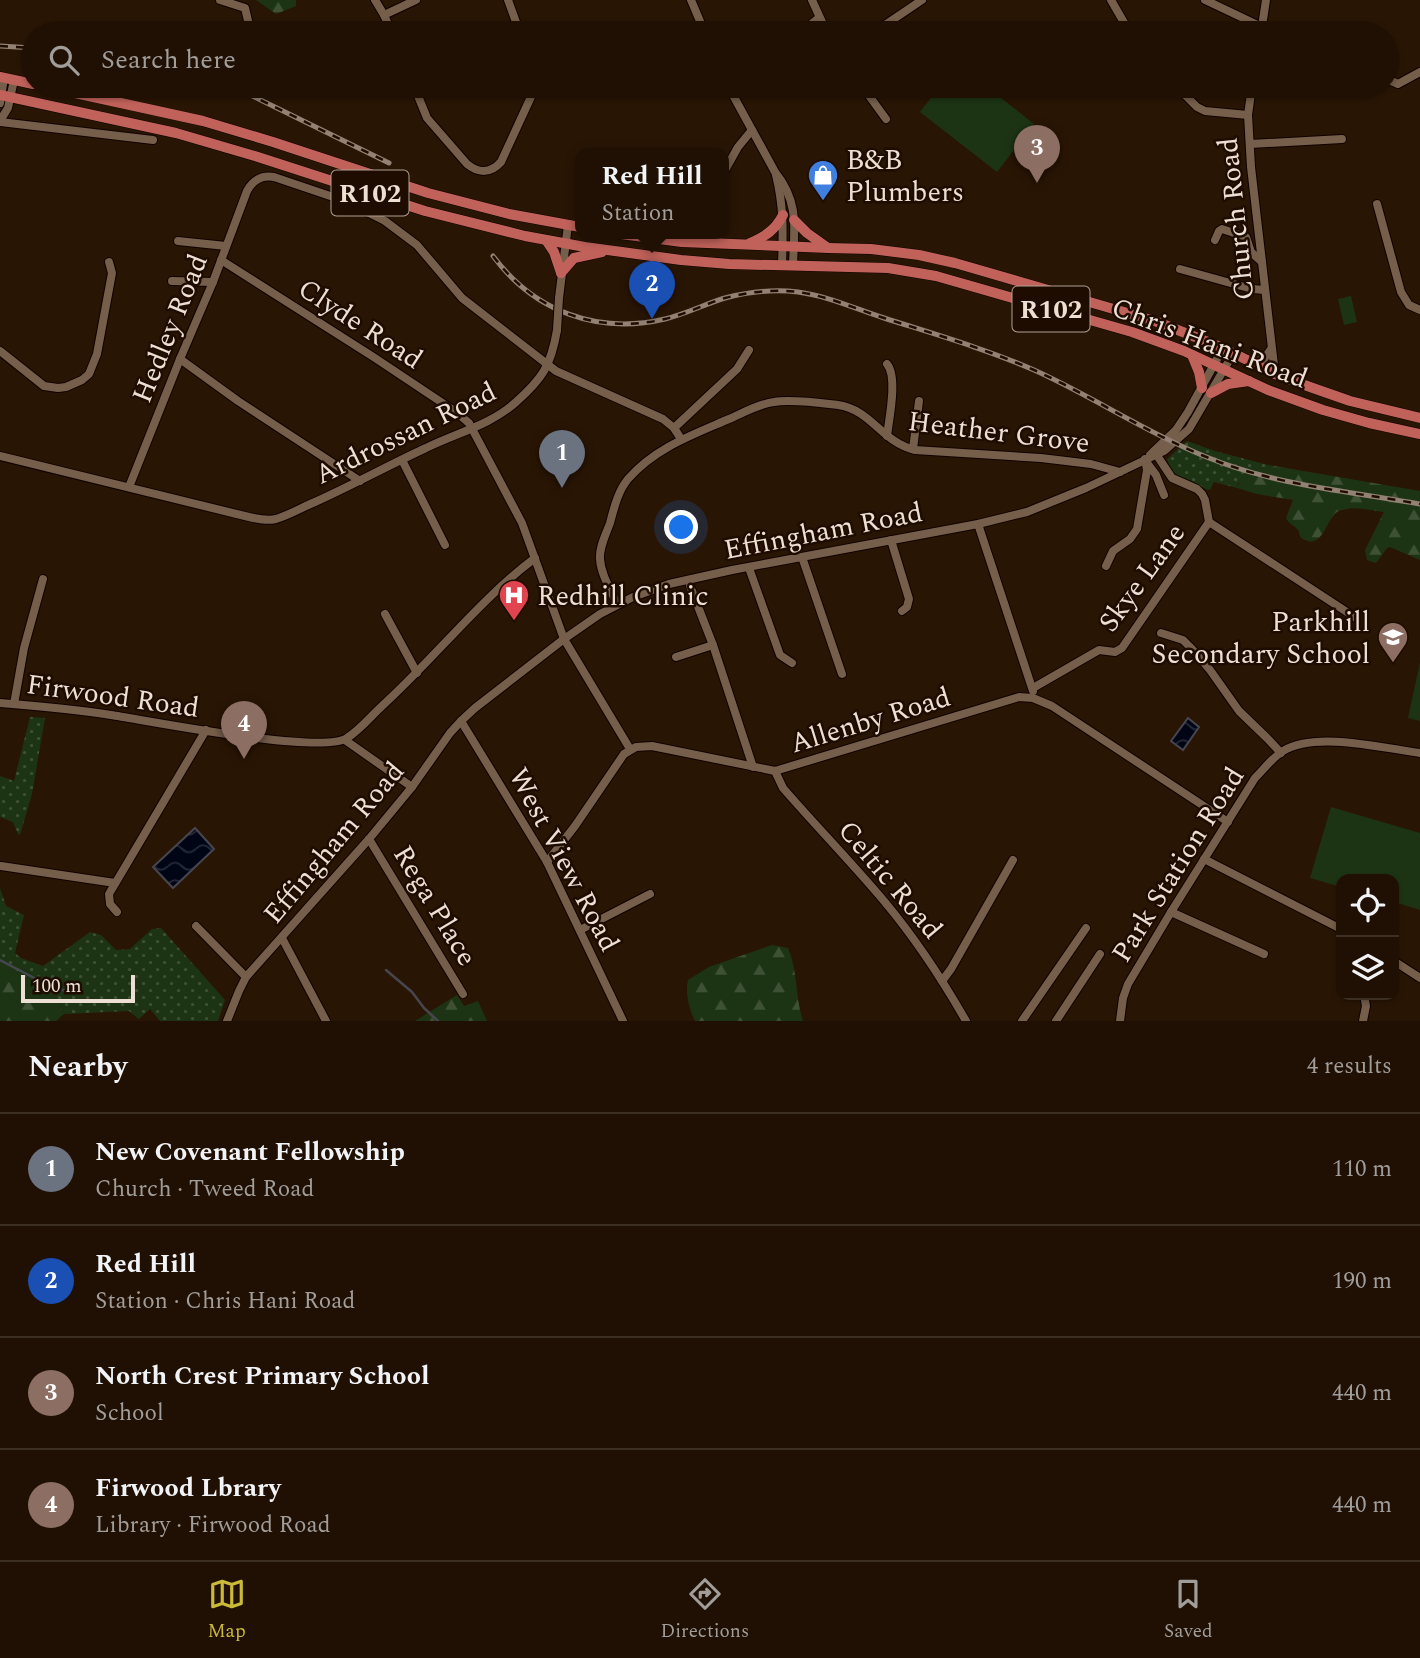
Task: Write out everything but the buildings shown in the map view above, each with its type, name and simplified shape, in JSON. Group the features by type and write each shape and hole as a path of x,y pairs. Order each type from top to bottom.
{"main road":[{"name":"Chris Hani Road","path":"3,98 92,114 197,139 425,211 546,240 609,251 729,264 888,268 936,276 1132,332 1192,354 1268,390 1323,410 1420,434"},
{"name":"R102","path":"98,98 203,121 428,193 509,214 575,227"},
{"path":"747,245 767,235 778,225 783,215"},
{"path":"794,220 828,248"},
{"name":"Chris Hani Road","path":"659,239 881,250 955,263 1155,321 1223,348 1275,374 1350,401 1420,418"},
{"path":"546,240 555,252 561,274"},
{"path":"561,274 575,258 609,251"},
{"path":"1192,354 1206,390 1228,383 1250,381"}],"street":[{"path":"220,0 245,8 248,21"},
{"path":"375,0 387,21"},
{"path":"384,15 416,0"},
{"path":"508,0 516,21"},
{"path":"691,0 700,21"},
{"path":"811,0 821,21"},
{"path":"891,21 922,0"},
{"path":"1111,0 1123,21"},
{"path":"1205,0 1244,21"},
{"path":"1262,21 1266,0"},
{"path":"815,21 819,18"},
{"path":"1399,83 1420,72"},
{"path":"0,118 8,109 3,98 6,78"},
{"path":"419,98 430,123 470,167 478,171 495,168 503,158 530,98"},
{"path":"736,98 791,198 794,220 788,246"},
{"path":"871,98 886,119"},
{"path":"1188,98 1205,111 1248,115"},
{"name":"Church Road","path":"1250,98 1248,115 1250,144 1275,374"},
{"path":"0,118 153,140"},
{"path":"729,163 752,130"},
{"path":"1250,144 1342,139"},
{"path":"775,172 782,198 788,265"},
{"name":"Hedley Road","path":"129,487 251,185 261,177 274,177 345,201 386,221 417,245 462,298 548,365"},
{"path":"1377,204 1401,292 1409,305 1420,310"},
{"name":"Ardrossan Road","path":"0,456 250,517 267,520 285,515 435,443 494,419 539,379 548,365 557,330 568,225"},
{"path":"1214,240 1222,229 1243,235 1247,238 1253,254 1262,262"},
{"path":"177,241 226,246"},
{"name":"Clyde Road","path":"221,260 439,399 473,428"},
{"path":"0,351 44,386 58,388 82,380 89,374 97,355 112,273 108,262"},
{"path":"1180,270 1265,290"},
{"path":"172,281 213,282"},
{"name":"Effingham Road","path":"227,1021 246,977 369,839 412,787 450,733 475,708 600,614 617,604 669,584 978,524 1027,512 1146,461 1155,453 1170,447 1189,429 1219,367 1223,348"},
{"path":"1248,362 1264,359 1271,349"},
{"path":"674,428 737,369 749,350"},
{"name":"Effingham Road","path":"1219,367 1233,354"},
{"path":"180,359 238,401 360,481"},
{"path":"887,364 892,379 887,436"},
{"path":"548,365 578,382 663,419 674,428 681,439"},
{"name":"Heather Grove","path":"617,604 602,570 600,555 617,501 629,478 657,453 681,439 762,405 783,401 839,405 865,416 887,436 904,447 913,449 1041,458 1091,464 1120,471"},
{"path":"913,449 919,401"},
{"path":"473,428 515,509 564,639 630,749 618,760 575,826 547,862"},
{"path":"1155,453 1172,478 1202,494 1209,522 1356,618"},
{"path":"402,460 445,545"},
{"path":"1146,461 1156,475 1164,495"},
{"path":"1106,566 1113,551 1136,532 1145,487 1146,461"},
{"name":"Skye Lane","path":"1033,688 1099,650 1115,652 1122,648 1209,522"},
{"path":"978,524 1033,688 1033,698 1052,706 1228,822"},
{"path":"891,540 909,599 908,605 902,611"},
{"path":"802,557 842,674"},
{"path":"412,787 345,740 417,673 513,575 535,558"},
{"path":"749,568 780,655 792,663"},
{"path":"14,704 24,648 43,579"},
{"path":"690,586 713,645 753,767"},
{"path":"385,614 417,673"},
{"path":"1161,633 1183,640 1192,649 1239,711 1280,753"},
{"path":"676,657 713,645"},
{"name":"Allenby Road","path":"630,749 652,746 775,771 1005,700 1033,698"},
{"name":"Firwood Road","path":"0,703 108,714 305,743 320,744 345,740"},
{"name":"West View Road","path":"461,722 547,862 623,1021"},
{"path":"117,912 110,904 109,894 206,730"},
{"name":"Park Station Road","path":"1120,1021 1128,984 1255,778 1280,753 1314,741 1420,753"},
{"name":"Celtic Road","path":"775,771 783,788 884,901 930,962 967,1021"},
{"name":"Rega Place","path":"369,839 463,994"},
{"path":"1204,859 1336,926"},
{"path":"942,981 1013,860"},
{"path":"1,866 115,883"},
{"path":"580,930 650,894"},
{"path":"1171,912 1264,954"},
{"path":"196,926 246,977"},
{"path":"1022,1021 1086,928"},
{"path":"282,938 326,1021"},
{"path":"1056,1021 1100,954"},
{"path":"1399,964 1420,978"},
{"path":"1363,1021 1365,1000"}],"green space":[{"path":"256,0 296,0 296,6 276,14"},
{"path":"931,98 1001,98 1034,124 997,172 920,112"},
{"path":"1351,296 1357,322 1344,325 1338,299"},
{"path":"1187,441 1268,465 1260,476 1238,483 1237,488 1214,482 1210,490 1203,488 1177,475 1169,465 1167,459"},
{"path":"1268,465 1420,491 1420,560 1390,547 1376,563 1367,560 1365,550 1384,512 1344,509 1335,514 1316,540 1303,539 1286,518 1293,500 1237,488 1243,480 1260,475"},
{"path":"1420,662 1420,721 1408,718"},
{"path":"30,717 45,718 32,794 20,835 13,822 0,817 0,776 14,781"},
{"path":"1331,807 1420,833 1420,910 1399,904 1399,874 1336,874 1336,886 1310,878"},
{"path":"0,888 6,906 24,915 15,953 43,966 90,932 101,935 116,950 130,949 152,929 161,928 225,1000 218,1021 160,1021 150,1009 139,1019 129,1011 64,1014 49,988 0,966"},
{"path":"772,945 788,948 803,1021 695,1021 688,1001 688,980 709,967"},
{"path":"0,966 49,988 64,1014 56,1021 0,1021"},
{"path":"457,995 464,1006 478,1001 487,1021 415,1021"}],"water":[{"path":"1188,718 1199,727 1183,750 1171,741"},
{"path":"195,828 214,849 173,888 153,867"}],"waterway":[{"path":"0,960 65,991"},
{"path":"386,970 412,992 438,1021"}],"railway":[{"path":"0,46 21,47"},
{"path":"256,98 389,163"},
{"path":"493,256 509,275 548,304 592,321 615,324 665,319 725,298 752,293 789,291 820,296 1016,362 1182,446 1230,466 1283,481 1420,504"}],"place":[{"name":"North Crest Primary School","path":"1037,183"},
{"name":"B&B Plumbers","path":"823,202"},
{"name":"Red Hill","path":"652,319"},
{"name":"New Covenant Fellowship","path":"562,488"},
{"name":"Redhill Clinic","path":"514,622"},
{"name":"Parkhill Secondary School","path":"1393,664"},
{"name":"Firwood Lbrary","path":"244,759"}]}
